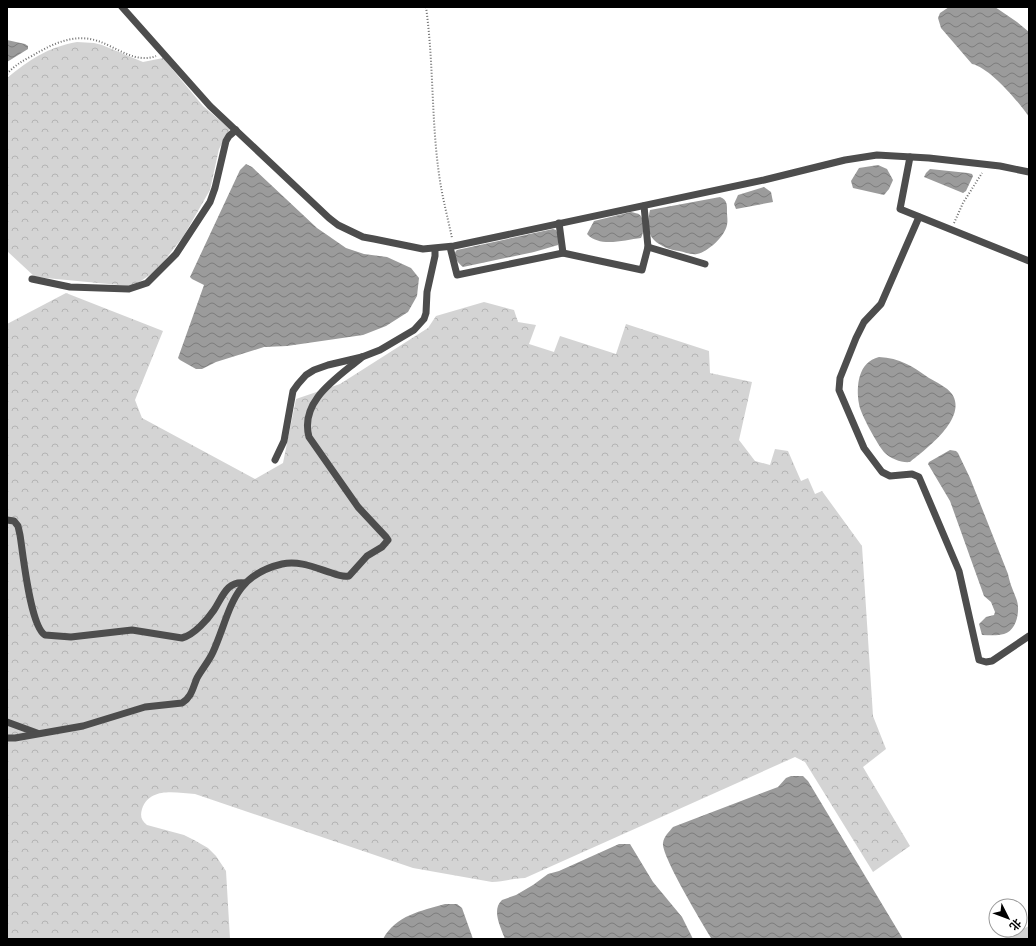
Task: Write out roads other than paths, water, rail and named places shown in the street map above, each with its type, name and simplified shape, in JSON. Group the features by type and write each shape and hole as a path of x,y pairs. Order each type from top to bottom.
{"street":[{"path":"122,7 210,106 329,218 338,224 369,238 423,249 452,246 559,224 845,160 876,155 987,165 1029,172"},
{"path":"32,279 77,288 129,289 147,283 176,254 210,202 215,188 226,141 236,130"},
{"path":"910,157 900,209 1029,262"},
{"path":"452,246 457,275 564,253 642,270 648,247 644,206"},
{"path":"919,217 880,304 864,322 856,338 840,378 839,390 864,448 882,472 890,476 912,474 919,477 959,571 979,660 986,662 992,661 1029,636"},
{"path":"559,224 564,253"},
{"path":"648,247 705,264"},
{"path":"275,460 284,441 293,391 306,375 314,370 328,365 362,357 380,350 414,330 424,319 426,313 427,292 435,256 434,249"},
{"path":"7,738 15,738 83,726 144,707 185,702 192,692 198,675 206,666 213,653 235,596 245,583 256,574 270,567 291,562 306,565 340,576 349,576 367,556 382,547 388,540 358,507 309,437 308,431 309,413 322,392 343,372 362,357"},
{"path":"7,520 14,521 18,526 29,592 39,628 45,635 72,637 132,630 182,638 193,634 214,611 226,590 233,584 242,582 245,583"},
{"path":"7,722 37,733"}],"water":[{"path":"949,7 995,7 1029,32 1029,117 1003,86 987,71 972,64 941,28 938,18 940,13"},
{"path":"7,40 25,44 28,46 28,49 7,62"},
{"path":"246,164 252,167 317,228 346,248 364,254 387,257 411,268 419,278 417,296 408,312 386,326 363,335 287,346 264,347 216,362 202,369 196,369 180,360 178,358 204,285 190,277 240,170"},
{"path":"878,165 887,169 893,180 889,189 884,195 853,188 851,181 859,168"},
{"path":"930,169 968,173 972,174 973,176 966,191 963,193 924,177"},
{"path":"764,187 771,192 773,202 736,209 734,204 738,195"},
{"path":"720,197 723,198 726,204 726,229 711,247 701,253 690,254 672,250 659,244 650,234 650,210"},
{"path":"631,212 639,214 642,217 643,230 641,238 605,242 592,238 587,234 594,221"},
{"path":"553,229 556,230 560,239 558,245 534,252 463,267 455,257 455,252 457,250"},
{"path":"879,357 906,363 947,389 952,394 955,403 954,413 950,423 935,441 910,462 897,460 885,453 878,444 860,408 858,383 860,376 867,364"},
{"path":"950,450 958,453 970,478 1008,574 1017,603 1018,613 1015,624 1012,629 1004,634 982,635 979,624 986,617 994,615 995,612 991,602 984,596 950,501 928,464"},
{"path":"791,776 803,776 808,781 903,939 712,939 675,875 664,850 664,838 673,827 778,787 786,778"},
{"path":"619,844 630,844 653,882 682,917 693,939 505,939 497,914 497,909 502,900 516,895 548,874 559,871"},
{"path":"445,904 457,904 462,908 473,939 383,939 388,931 402,919 418,912"}]}
